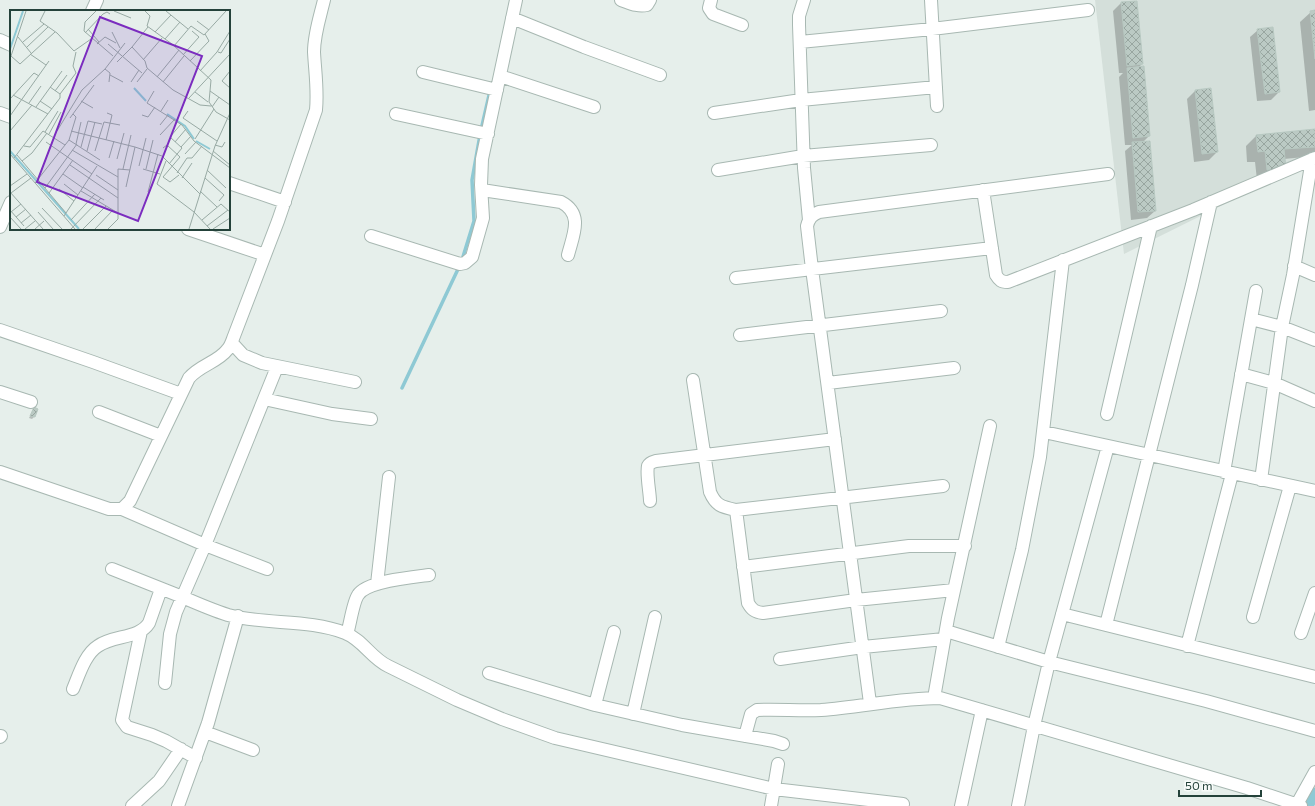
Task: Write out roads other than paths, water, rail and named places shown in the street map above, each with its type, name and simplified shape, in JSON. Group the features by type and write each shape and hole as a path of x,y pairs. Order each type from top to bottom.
{"street":[{"path":"92,10 97,0"},
{"path":"122,509 130,501 189,378 194,372 224,354 232,343 285,202 316,110 318,95 314,51 315,37 324,0"},
{"path":"371,236 460,264 465,263 472,257 482,226 484,207 482,165 516,0"},
{"path":"621,0 643,6 647,5 650,0"},
{"path":"711,0 709,8 713,14 742,26"},
{"path":"804,0 799,16 803,156 808,220 807,226 870,703"},
{"path":"931,0 937,106"},
{"path":"800,42 932,29 1088,10"},
{"path":"512,18 660,75"},
{"path":"0,40 10,45"},
{"path":"423,72 497,90"},
{"path":"500,76 594,107"},
{"path":"714,113 801,100 936,87"},
{"path":"0,113 10,117"},
{"path":"396,114 488,134"},
{"path":"718,170 803,156 931,145"},
{"path":"983,190 996,274 998,279 1002,282 1008,282 1211,202 1314,159 1310,208 1294,266 1282,327 1261,480"},
{"path":"808,220 813,214 819,212 1108,174"},
{"path":"230,182 285,202"},
{"path":"482,190 561,202 568,206 576,217 576,224 568,255"},
{"path":"1106,625 1190,292 1211,202"},
{"path":"1,221 10,204"},
{"path":"1107,414 1151,226"},
{"path":"191,230 265,255"},
{"path":"736,278 992,248"},
{"path":"998,647 1022,550 1040,457 1063,260"},
{"path":"1294,266 1315,275"},
{"path":"1187,646 1228,473 1242,374 1256,291"},
{"path":"740,335 941,311"},
{"path":"1251,319 1282,327 1315,340"},
{"path":"0,330 180,394"},
{"path":"232,343 242,355 248,358 277,367 355,382"},
{"path":"165,683 170,634 175,617 277,367"},
{"path":"828,383 954,368"},
{"path":"1242,374 1274,383 1315,401"},
{"path":"693,380 703,455 710,492 713,500 718,504 736,510 944,486"},
{"path":"0,392 31,402"},
{"path":"264,399 332,414 370,419"},
{"path":"99,412 160,436"},
{"path":"934,698 954,590 965,546 990,426"},
{"path":"1044,432 1315,491"},
{"path":"650,501 648,466 651,463 703,455 835,439"},
{"path":"1018,806 1049,662 1108,446"},
{"path":"0,472 109,508 122,509 205,545 267,569"},
{"path":"377,584 389,478"},
{"path":"1253,617 1290,486"},
{"path":"736,510 748,603 752,610 756,613 856,600 954,590"},
{"path":"744,567 909,546 965,546"},
{"path":"112,569 210,609 238,616 322,628 347,634 362,644 380,662 457,700 525,728 555,738 774,789 904,804"},
{"path":"347,634 358,595 364,589 377,584 429,574"},
{"path":"73,689 85,661 97,646 107,641 141,631 146,628 161,589"},
{"path":"1301,633 1315,593"},
{"path":"1062,614 1315,677"},
{"path":"178,806 205,732 238,616"},
{"path":"633,714 655,617"},
{"path":"141,631 122,720 127,727 152,734 196,758"},
{"path":"595,705 614,632"},
{"path":"780,659 945,635 998,647 1049,662 1206,701 1315,731"},
{"path":"490,673 595,705 682,725 774,741 783,744"},
{"path":"745,736 751,714 757,710 821,710 870,703 934,698 954,701 1247,788 1298,806 1315,772"},
{"path":"961,806 982,710"},
{"path":"205,732 253,750"},
{"path":"132,806 159,782 180,749"},
{"path":"771,806 778,764"}],"waterway":[{"path":"481,130 490,91"},
{"path":"462,260 474,221 472,180 480,135"},
{"path":"402,388 459,267"},
{"path":"1308,806 1315,793"}]}
